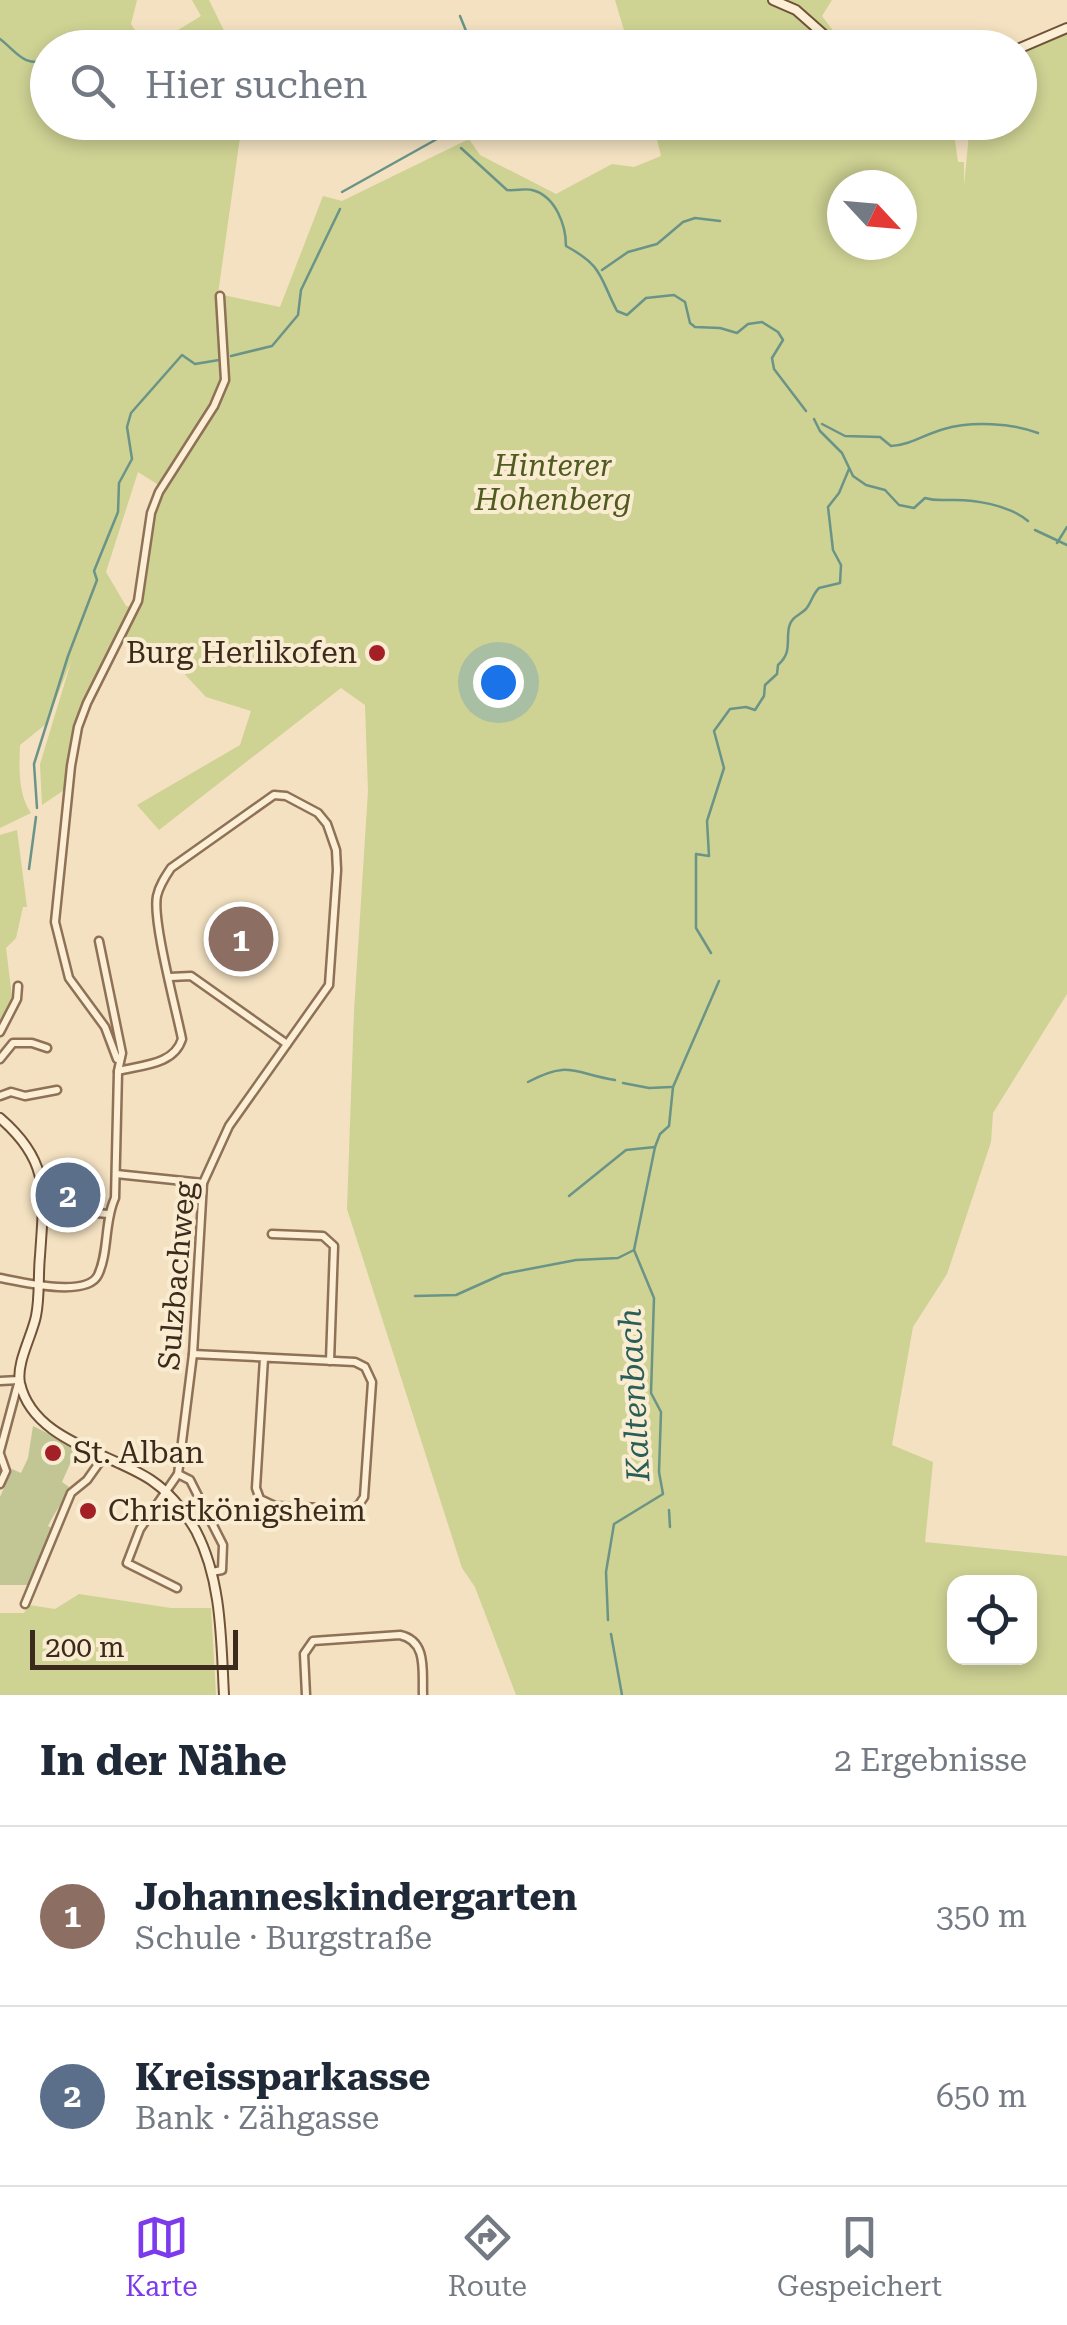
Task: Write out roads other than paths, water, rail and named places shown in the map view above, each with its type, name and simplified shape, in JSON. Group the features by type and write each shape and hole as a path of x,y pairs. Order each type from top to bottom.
{"main road":[{"path":"773,0 796,10 819,30"},
{"path":"1037,41 1067,28"},
{"path":"0,1118 30,1148 43,1186 37,1313 19,1380 26,1398 49,1425 164,1490 194,1528 212,1572 224,1695"}],"street":[{"path":"0,1278 74,1287 87,1286 98,1274 108,1214 115,1198 117,1056 105,1027 66,972 55,922 56,896 78,727 138,601 151,513 159,492 214,406 225,380 220,296"},
{"name":"Sulzbachweg","path":"170,977 156,904 157,893 172,868 274,795 286,796 318,813 327,824 336,850 329,985 229,1126 204,1184 193,1354 178,1474"},
{"path":"99,941 122,1052 118,1071"},
{"path":"118,1071 169,1058 180,1048 182,1038 170,977 192,976 287,1044"},
{"path":"0,1032 18,986"},
{"path":"0,1059 14,1043 46,1048"},
{"path":"0,1096 57,1090"},
{"path":"116,1174 204,1184"},
{"path":"43,1208 108,1214"},
{"path":"272,1234 324,1236 334,1246 330,1361"},
{"path":"193,1354 330,1361 360,1364 371,1376 364,1497 354,1508 274,1506 260,1498 256,1488 264,1358"},
{"path":"0,1381 19,1380 0,1452 6,1472 0,1484"},
{"path":"25,1604 71,1493 87,1480 104,1456"},
{"path":"178,1588 128,1563 140,1529 178,1474 190,1480 222,1545 222,1570 212,1572"},
{"path":"306,1695 304,1654 313,1641 400,1635 412,1638 420,1648 423,1695"}],"waterway":[{"path":"460,16 466,30"},
{"path":"0,39 30,61"},
{"path":"342,192 435,140"},
{"path":"461,148 507,190 532,190 547,198 562,221 566,246 594,266 617,311 627,315 646,298 674,295 685,302 690,323 695,327 737,333 748,324 762,322 778,332 783,340 772,358 774,369 806,411"},
{"path":"231,356 272,346 298,315 301,290 340,209"},
{"path":"602,270 628,252 657,244 683,222 695,218 720,221"},
{"path":"37,808 34,764 97,580 94,571 118,512 119,483 132,459 127,427 131,413 182,355 195,364 219,360"},
{"path":"814,419 842,453 853,476 866,485 885,490 899,505 914,508 925,498 969,501 1001,507 1028,521"},
{"path":"822,424 845,436 880,437 891,446 966,425 1004,425 1038,433"},
{"name":"Kaltenbach","path":"711,953 696,928 696,854 709,856 707,821 724,768 714,731 730,709 755,710 764,696 765,685 777,674 785,656 792,621 806,609 819,588 840,583 841,565 833,550 828,507 849,469"},
{"path":"1057,543 1067,527"},
{"path":"1035,530 1067,545"},
{"path":"29,869 36,817"},
{"name":"Kaltenbach","path":"608,1620 606,1572 614,1524 663,1494 659,1472 661,1412 651,1393 654,1298 634,1250 655,1147 660,1134 669,1126 673,1087 719,981"},
{"path":"528,1082 562,1070 615,1080"},
{"path":"623,1083 671,1087"},
{"path":"569,1196 626,1150 655,1147"},
{"path":"415,1296 456,1295 503,1274 576,1260 618,1258 634,1250"},
{"path":"669,1510 670,1527"},
{"name":"Kaltenbach","path":"611,1634 622,1695"}],"place":[{"name":"Burg Herlikofen","path":"377,653"},
{"name":"Johanneskindergarten","path":"241,939"},
{"name":"Kreissparkasse","path":"68,1195"},
{"name":"St. Alban","path":"53,1453"},
{"name":"Christkönigsheim","path":"88,1511"}],"park label":[{"name":"Hinterer Hohenberg","path":"553,483"}]}
